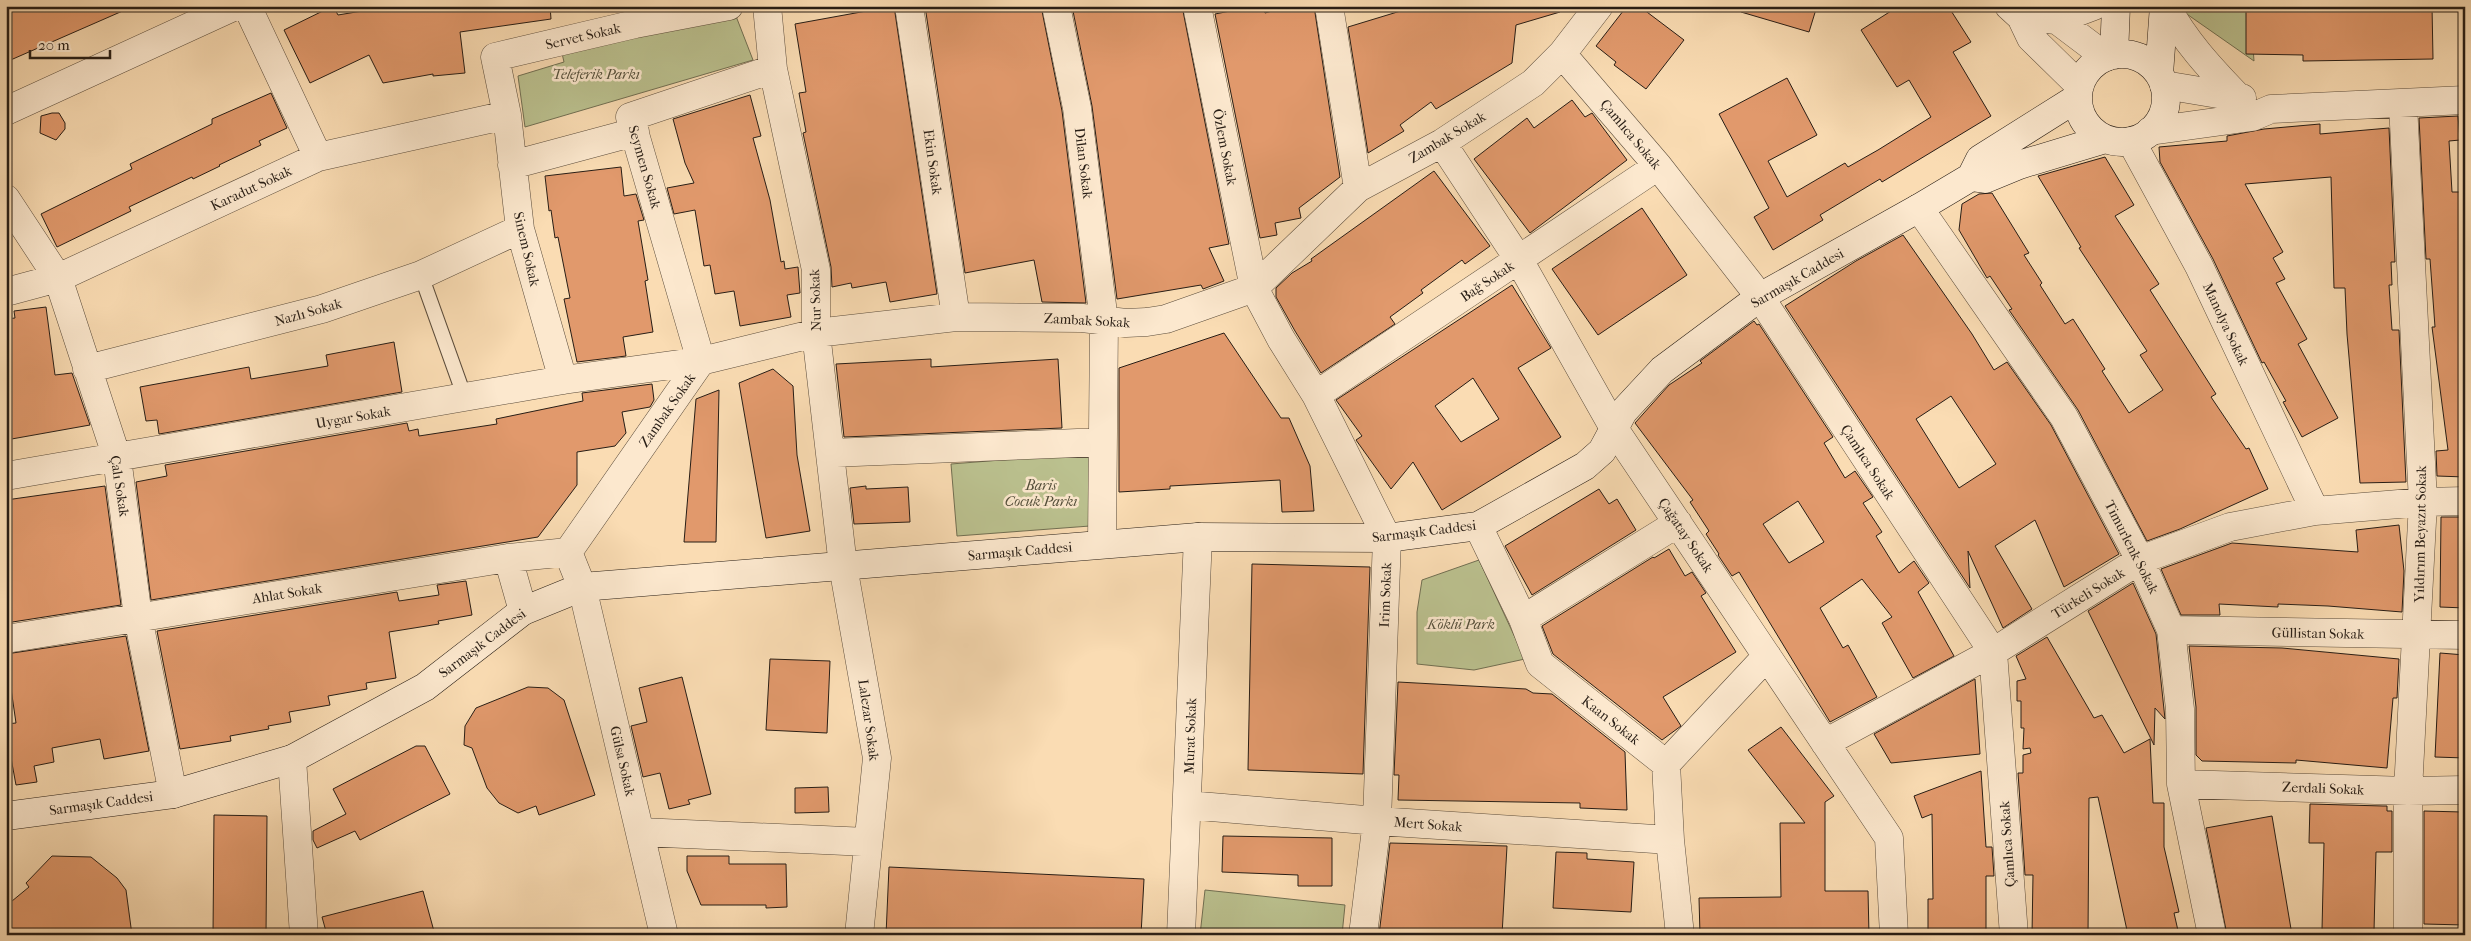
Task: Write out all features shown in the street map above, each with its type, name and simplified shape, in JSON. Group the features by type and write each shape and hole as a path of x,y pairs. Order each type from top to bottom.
{"street":[{"path":"6,111 235,6"},
{"path":"247,6 318,157"},
{"name":"Servet Sokak","path":"506,115 495,58 635,24 729,6"},
{"name":"Nur Sokak","path":"767,6 773,69 816,270 816,333 843,566"},
{"name":"Ekin Sokak","path":"909,6 956,317"},
{"name":"Dilan Sokak","path":"1056,6 1077,108 1104,321"},
{"name":"Özlem Sokak","path":"1197,6 1254,288"},
{"name":"Zambak Sokak","path":"568,552 701,361 816,333 956,317 1068,318 1126,323 1166,319 1254,288 1358,188 1442,143 1533,83 1562,54 1599,6"},
{"path":"2057,20 2094,6"},
{"path":"2110,56 2116,6"},
{"path":"2165,6 2161,80 2164,110 2159,122 2129,137 2085,123 2079,111 2078,92 2090,68 2110,56 2135,56 2148,63 2161,80 2236,95 2271,109 2465,100"},
{"path":"2165,6 2180,32 2199,57 2236,95"},
{"path":"1335,7 1358,188"},
{"path":"2015,12 2057,20 2110,56"},
{"path":"2015,12 2031,38 2078,92"},
{"name":"Çamlıca Sokak","path":"1562,54 1658,166 1760,297 1993,652 2014,935"},
{"name":"Seymen Sokak","path":"701,361 630,118 773,69"},
{"name":"Sarmaşık Caddesi","path":"6,816 173,794 292,759 425,687 523,611 582,587 1198,537 1387,538 1478,526 1585,466 1602,451 1623,412 1662,370 1760,297 1920,208 1970,177 1980,159 2078,92"},
{"name":"Yıldırım Beyazıt Sokak","path":"2403,104 2423,502 2418,635 2408,791 2408,935"},
{"name":"Sarmaşık Caddesi","path":"1970,177 1985,179 2019,165 2129,137 2252,117 2271,109"},
{"name":"Karadut Sokak","path":"6,292 58,278 318,157 506,115"},
{"name":"Sinem Sokak","path":"506,115 520,229 563,380"},
{"path":"512,165 635,132"},
{"name":"Manolya Sokak","path":"2129,137 2199,266 2315,511"},
{"name":"Çağatay Sokak","path":"1442,143 1519,260 1615,430 1889,838 1894,935"},
{"name":"Bağ Sokak","path":"1316,396 1658,166"},
{"name":"Çalı Sokak","path":"6,199 58,278 117,458 138,617 173,794"},
{"name":"Timurlenk Sokak","path":"1920,208 2064,417 2140,560 2171,630 2180,709 2181,784 2212,935"},
{"name":"Nazlı Sokak","path":"87,369 322,309 422,275 520,229"},
{"name":"Irim Sokak","path":"1254,288 1281,339 1316,396 1387,538 1377,821 1363,935"},
{"path":"1102,544 1104,321"},
{"name":"Uygar Sokak","path":"6,476 563,380 701,361"},
{"path":"830,453 1102,442"},
{"name":"Türkeli Sokak","path":"1825,743 1993,652 2140,560 2230,527 2315,511 2423,502 2465,501"},
{"path":"1523,619 1678,523"},
{"name":"Kaan Sokak","path":"1478,526 1523,619 1540,664 1666,764"},
{"name":"Murat Sokak","path":"1181,935 1198,537"},
{"name":"Ahlat Sokak","path":"6,639 508,558 568,552"},
{"name":"Gülsa Sokak","path":"568,552 582,587 664,935"},
{"path":"508,558 523,611"},
{"name":"Lalezar Sokak","path":"843,566 877,758 859,935"},
{"name":"Güllistan Sokak","path":"2171,630 2465,635"},
{"path":"1680,935 1670,840 1666,764 1767,656"},
{"path":"292,759 304,935"},
{"name":"Zerdali Sokak","path":"2181,784 2408,791 2465,790"},
{"name":"Mert Sokak","path":"1187,805 1377,821 1670,840"},
{"path":"640,832 868,842"}],"lane":[{"path":"422,275 465,398"}],"green space":[{"path":"2180,6 2250,6 2254,61 2181,10"},
{"name":"Teleferik Parkı","path":"734,11 753,60 525,127 518,76 564,62 561,49"},
{"name":"Baris Cocuk Parkı","path":"1090,453 1090,526 957,536 951,464"},
{"name":"Köklü Park","path":"1479,560 1525,659 1474,670 1417,664 1417,612 1422,580"},
{"path":"1205,890 1345,905 1342,935 1200,935"}],"building":[{"path":"6,6 134,6 6,62"},
{"path":"333,6 338,15 392,6 550,6 551,19 460,32 465,73 433,76 433,74 383,83 369,55 310,83 284,30"},
{"path":"894,6 937,294 890,302 886,282 852,288 851,283 832,287 831,267 803,133 806,132 799,93 806,92 795,24"},
{"path":"925,6 1041,6 1062,111 1086,303 1042,302 1034,260 965,273"},
{"path":"1072,6 1182,6 1229,244 1209,248 1224,281 1203,289 1201,285 1117,299 1092,106"},
{"path":"1263,6 1265,13 1290,6 1314,6 1340,177 1299,208 1301,218 1275,223 1277,235 1260,238 1215,14"},
{"path":"1417,6 1559,6 1560,12 1516,25 1512,63 1436,109 1431,102 1400,125 1404,131 1368,153 1348,27"},
{"path":"1627,6 1639,6 1684,40 1646,89 1614,65 1616,62 1596,46"},
{"path":"1742,6 1817,6 1809,32 1741,12"},
{"path":"1899,6 1948,6 1971,42 1953,52 1991,116 1882,182 1880,179 1820,215 1823,220 1773,250 1754,217 1769,208 1719,114 1787,78 1817,135 1768,161 1787,197 1845,163 1848,167 1878,150 1931,117 1909,80 1897,87 1861,30"},
{"path":"2309,6 2432,6 2433,59 2303,61 2303,55 2246,54 2246,10 2309,10"},
{"path":"271,93 287,128 259,141 261,145 193,179 192,177 129,207 131,211 57,247 41,214 132,169 130,164 212,124 212,119"},
{"path":"750,95 761,136 753,138 770,200 781,262 784,261 785,269 798,267 800,293 787,295 791,317 740,326 734,291 715,294 710,265 704,266 695,210 674,214 667,188 694,183 685,163 673,119"},
{"path":"1572,100 1585,117 1592,113 1627,160 1530,233 1474,159 1527,118 1534,128"},
{"path":"59,113 65,123 65,129 56,140 40,133 41,116"},
{"path":"2458,116 2460,140 2449,141 2452,192 2460,192 2460,204 2465,204 2465,477 2437,476 2436,451 2448,450 2432,327 2435,327 2430,259 2426,259 2419,118"},
{"path":"2320,124 2320,134 2389,128 2395,262 2391,262 2392,285 2389,285 2392,330 2399,330 2406,482 2360,483 2347,334 2345,288 2334,288 2331,177 2245,184 2283,252 2273,258 2285,279 2276,283 2307,339 2298,344 2338,418 2302,437 2283,402 2286,401 2264,362 2262,363 2213,259 2160,162 2159,147 2227,141 2227,136 2264,129"},
{"path":"2105,157 2134,205 2115,216 2159,284 2150,290 2216,394 2211,397 2246,449 2249,448 2268,489 2180,529 2147,541 2078,410 2009,310 2012,309 1990,276 1987,278 1959,230 1962,204 1979,194 1992,193 2029,253 2024,255 2042,283 2040,285 2065,324 2073,319 2105,369 2102,371 2129,413 2163,390 2140,355 2147,351 2079,248 2081,247 2038,176"},
{"path":"621,167 624,196 636,194 644,220 638,221 648,280 645,281 653,332 623,337 626,356 577,362 564,299 570,298 558,237 555,238 551,210 549,211 545,176"},
{"path":"1434,171 1490,246 1465,264 1462,260 1421,290 1423,293 1390,317 1395,324 1321,373 1276,297 1276,288 1292,273 1312,261 1311,259"},
{"path":"1642,208 1687,275 1598,335 1552,269"},
{"path":"1903,235 1972,334 1994,370 2007,362 2051,425 2119,554 2064,587 2035,520 1995,546 2032,609 2003,628 1968,551 1970,588 1785,306 1856,261","holes":["1951,396 1996,464 1959,488 1916,419"]},
{"path":"1512,285 1551,348 1518,368 1561,437 1442,510 1413,462 1391,489 1356,440 1362,436 1336,400","holes":["1473,378 1499,419 1461,442 1435,406"]},
{"path":"46,307 55,375 72,373 90,425 6,440 6,319 15,318 14,311"},
{"path":"1754,321 1757,325 1759,324 1833,437 1824,443 1845,478 1855,471 1873,497 1863,503 1882,532 1876,536 1899,573 1914,561 1929,583 1918,592 1954,656 1913,678 1882,623 1892,617 1862,579 1820,608 1843,648 1848,645 1877,697 1830,722 1739,572 1732,576 1718,555 1706,534 1709,531 1690,502 1693,500 1635,423 1669,385 1702,363 1700,361","holes":["1798,501 1824,542 1789,563 1763,524"]},
{"path":"1224,333 1281,418 1289,418 1310,466 1314,511 1282,512 1280,480 1170,486 1170,489 1119,492 1119,368"},
{"path":"394,342 402,392 159,434 157,420 146,421 140,387 249,367 251,379 328,366 326,355"},
{"path":"931,359 931,367 1058,359 1062,428 844,437 836,364"},
{"path":"773,369 793,386 797,455 810,531 766,538 739,383"},
{"path":"652,384 654,400 650,407 622,412 626,433 615,446 577,452 577,485 538,537 151,600 136,482 167,476 165,465 407,423 409,431 418,429 419,436 497,424 496,419 583,401 582,393"},
{"path":"719,390 716,542 684,542 696,399"},
{"path":"105,486 121,605 6,623 6,500"},
{"path":"866,486 866,489 908,487 910,522 854,524 850,488"},
{"path":"1599,489 1609,504 1617,499 1636,530 1532,595 1505,546"},
{"path":"2441,517 2465,517 2465,608 2440,607"},
{"path":"2399,525 2404,571 2402,612 2328,606 2278,604 2278,607 2219,604 2220,615 2181,615 2161,569 2232,543 2358,552 2356,530"},
{"path":"1669,549 1685,576 1692,572 1706,593 1701,596 1736,652 1663,697 1681,726 1662,740 1553,654 1542,626"},
{"path":"1252,564 1370,567 1363,774 1248,770"},
{"path":"466,581 472,615 438,621 439,624 389,632 396,678 366,683 367,689 328,696 330,705 289,712 291,722 268,726 269,729 230,736 231,741 180,749 157,631 397,592 399,601 439,595 437,585"},
{"path":"2133,583 2156,634 2165,719 2155,708 2154,745 2088,611"},
{"path":"126,636 149,751 104,759 100,739 52,748 54,762 34,766 37,782 16,785 6,731 6,724 16,723 6,654"},
{"path":"2047,637 2094,718 2102,715 2124,753 2150,739 2153,803 2164,803 2164,847 2179,912 2174,913 2179,935 2128,935 2098,797 2089,798 2088,935 2032,935 2033,875 2025,875 2018,773 2023,773 2023,755 2031,753 2030,748 2023,749 2024,728 2021,728 2021,701 2017,701 2017,681 2026,679 2016,656"},
{"path":"2189,646 2282,648 2399,659 2397,698 2393,698 2387,768 2296,760 2296,763 2202,761 2196,755 2196,707"},
{"path":"2440,653 2465,655 2465,758 2435,757"},
{"path":"770,659 830,661 827,733 766,730"},
{"path":"682,677 711,794 688,800 690,804 669,809 660,773 643,777 631,726 647,722 639,688"},
{"path":"1975,679 1980,754 1891,763 1874,734"},
{"path":"1398,682 1526,689 1533,693 1552,694 1625,752 1627,810 1580,808 1580,803 1398,800 1399,775 1394,775"},
{"path":"528,687 548,688 564,700 595,795 539,815 536,806 518,813 499,803 487,788 472,748 464,745 465,726 476,708"},
{"path":"1781,727 1834,796 1825,802 1825,891 1868,891 1869,935 1700,935 1699,898 1781,897 1780,823 1805,823 1748,750"},
{"path":"416,746 425,746 450,794 360,840 355,831 317,848 313,840 313,831 346,814 333,789"},
{"path":"1981,771 1986,847 1992,847 1994,876 1986,876 1986,935 1928,935 1928,899 1933,899 1932,814 1922,818 1914,796"},
{"path":"828,787 829,812 795,813 795,788"},
{"path":"2310,804 2387,806 2387,811 2392,811 2392,852 2376,852 2374,931 2322,930 2324,843 2309,843"},
{"path":"2424,811 2462,812 2461,874 2465,874 2465,925 2424,924"},
{"path":"214,815 267,816 266,935 213,935"},
{"path":"2272,816 2292,935 2227,935 2206,828"},
{"path":"1223,836 1332,838 1332,886 1298,886 1298,875 1222,872"},
{"path":"1390,843 1507,846 1502,935 1379,935"},
{"path":"1556,852 1587,853 1587,859 1634,862 1631,912 1553,908"},
{"path":"52,856 91,857 117,878 126,890 132,935 11,935 6,925 6,906 29,887 26,883"},
{"path":"687,856 729,856 729,864 786,864 787,907 766,908 766,905 701,905 687,871"},
{"path":"889,867 1144,879 1141,935 886,935"},
{"path":"423,891 435,935 327,935 322,917"}]}
